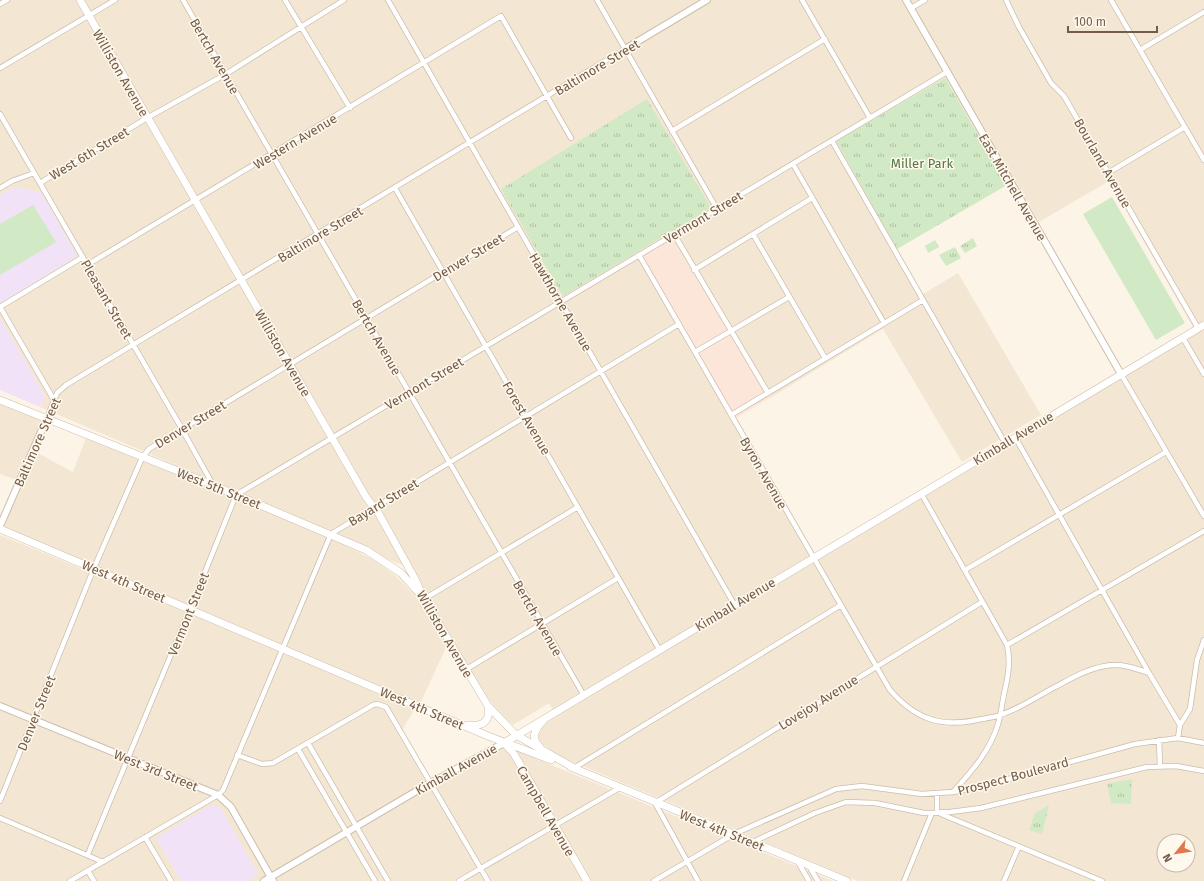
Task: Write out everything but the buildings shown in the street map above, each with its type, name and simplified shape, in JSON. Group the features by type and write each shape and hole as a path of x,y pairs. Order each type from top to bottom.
{"main road":[{"name":"Williston Avenue","path":"80,0 415,579 424,599 465,670 488,706 516,735 574,768"},
{"name":"Kimball Avenue","path":"504,742 1201,327"},
{"name":"West 5th Street","path":"0,400 142,458 213,485 366,550 389,564 411,583 424,599"},
{"name":"West 4th Street","path":"0,529 504,742 621,787 654,803 734,834 847,881"},
{"path":"459,723 478,726 483,724 489,718 488,706"},
{"path":"546,753 537,744 534,735 539,725 550,714"},
{"name":"Campbell Avenue","path":"504,742 514,754 587,881"}],"street":[{"path":"0,4 7,0"},
{"path":"0,68 115,0"},
{"name":"Bertch Avenue","path":"183,0 583,694"},
{"path":"285,0 350,108"},
{"name":"West 6th Street","path":"40,183 147,118 226,74 300,26 344,0"},
{"name":"Hawthorne Avenue","path":"388,0 734,604"},
{"path":"597,0 717,209"},
{"name":"Baltimore Street","path":"0,526 57,393 66,385 242,281 707,0"},
{"path":"802,0 870,118"},
{"name":"East Mitchell Avenue","path":"906,0 1121,374"},
{"path":"911,8 925,0"},
{"name":"Bourland Avenue","path":"1006,0 1050,83 1064,96 1108,173 1201,327"},
{"path":"1111,0 1204,160"},
{"path":"1140,50 1204,12"},
{"name":"Western Avenue","path":"87,265 501,16 548,96"},
{"path":"672,131 825,40"},
{"name":"Vermont Street","path":"88,854 236,495 947,72"},
{"path":"548,96 571,138"},
{"name":"Pleasant Street","path":"0,114 213,485"},
{"path":"1108,173 1185,127"},
{"path":"832,141 1005,443"},
{"path":"793,164 884,323"},
{"name":"West 6th Street","path":"0,188 12,181 34,173"},
{"name":"Forest Avenue","path":"395,188 659,649"},
{"path":"694,270 812,198"},
{"name":"Denver Street","path":"0,801 94,568 142,458 154,446 518,227"},
{"path":"674,234 768,393"},
{"path":"753,234 825,358"},
{"name":"Byron Avenue","path":"639,255 890,690 910,710 935,721 963,723 1001,715 1080,674 1099,667 1123,666 1149,672"},
{"path":"54,400 0,307 83,257"},
{"path":"695,352 789,297"},
{"path":"731,414 923,300"},
{"name":"Bayard Street","path":"331,534 373,507 679,324"},
{"path":"1183,338 1204,374"},
{"path":"1121,374 1204,516"},
{"path":"1015,437 1180,725"},
{"path":"965,570 1166,452"},
{"path":"921,493 1007,645 1009,669 1001,715 994,735 985,754 953,792"},
{"path":"424,599 578,507"},
{"path":"1007,645 1101,589 1204,531"},
{"path":"70,881 218,795 226,785 282,648 331,534"},
{"path":"465,670 618,578"},
{"name":"Lovejoy Avenue","path":"654,803 982,602"},
{"path":"574,768 841,606"},
{"path":"1178,738 1180,725 1190,709 1197,660 1204,640"},
{"path":"237,756 253,762 267,764 298,749 373,705 381,705 389,711 488,881"},
{"name":"West 3rd Street","path":"0,706 218,795 231,807 272,879"},
{"name":"Prospect Boulevard","path":"654,881 734,834 809,800 846,787 862,786 912,793 953,792 980,787 1135,744 1178,738 1204,743"},
{"path":"1159,740 1160,765"},
{"name":"Kimball Avenue","path":"264,881 272,879 346,833 504,742"},
{"path":"308,743 388,881"},
{"path":"298,749 375,881"},
{"name":"Prospect Boulevard","path":"753,842 815,813 846,802 875,803 932,814 981,808 1131,770 1160,765 1204,771"},
{"path":"459,881 621,787"},
{"path":"937,793 938,813 1102,881"},
{"path":"654,803 698,881"},
{"path":"904,881 932,814"},
{"path":"0,818 88,854 103,862"},
{"path":"145,837 171,881"},
{"path":"1004,881 1019,846"},
{"path":"797,860 809,881"},
{"path":"808,864 818,881"},
{"path":"88,871 94,881"}],"shaded area":[{"path":"0,0 1204,0 1204,881 858,881 558,756 539,741 539,734 543,726 556,715 549,703 513,725 494,706 477,684 452,638 406,566 389,560 366,547 40,407 45,396 0,318 0,303 77,256 14,187 0,195","holes":["945,78 1007,185 1014,180 1039,222 1109,181 1197,334 818,559 640,251 668,233 770,398 883,329 962,462 1041,415 958,273 923,294 836,142"]},
{"path":"14,187 41,192 77,256 0,303 0,195"},
{"path":"668,233 770,398 736,418 640,251"},
{"path":"0,318 45,396 40,407 0,390"},
{"path":"0,403 42,421 30,449 73,472 86,438 318,532 376,561 396,576 417,598 447,645 420,704 2,526 22,482 0,474"},
{"path":"0,535 276,649 414,710 400,734 429,788 503,747 517,751 833,881 246,881 258,874 156,838 181,881 0,881"},
{"path":"213,804 221,809 258,874 246,881 181,881 156,838"}],"green space":[{"name":"Miller Park","path":"945,78 1007,185 897,249 836,141"},
{"path":"647,99 711,208 563,296 501,189"},
{"path":"1112,197 1185,323 1156,340 1083,214"},
{"path":"33,205 56,242 0,275 0,224"},
{"path":"973,238 977,246 965,253 960,246"},
{"path":"935,240 939,247 928,253 925,246"},
{"path":"955,247 961,258 946,266 939,255"},
{"path":"1132,779 1131,804 1111,803 1107,784"},
{"path":"1049,805 1042,834 1029,830 1035,813"}]}
